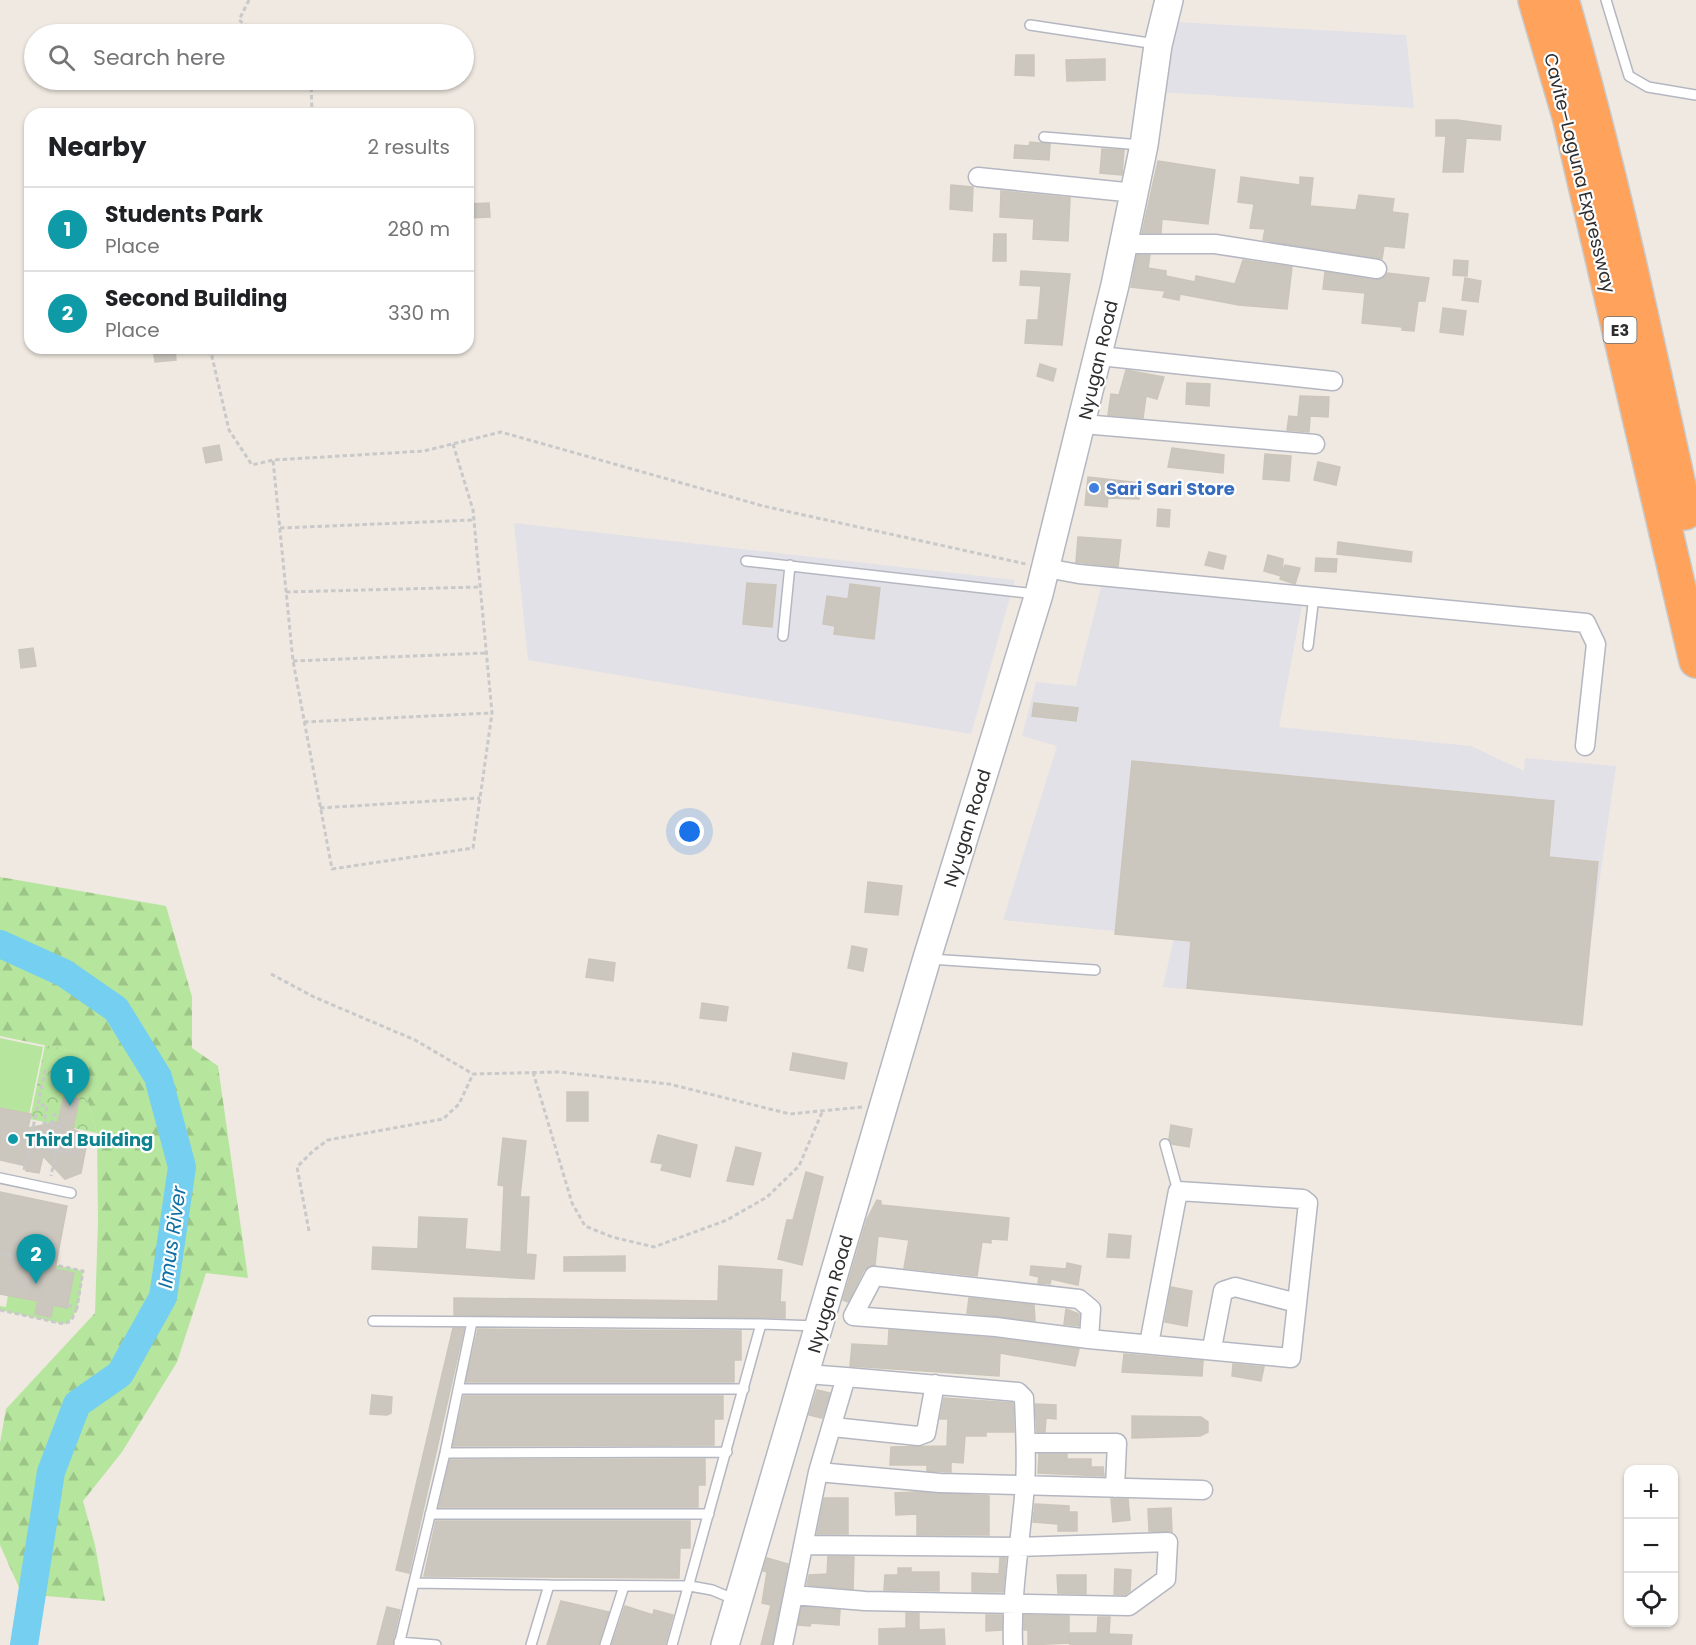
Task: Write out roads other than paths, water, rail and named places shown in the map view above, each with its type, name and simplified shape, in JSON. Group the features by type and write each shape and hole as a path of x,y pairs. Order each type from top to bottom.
{"highway":[{"name":"Cavite–Laguna Expressway","path":"1535,0 1569,116 1696,661"},
{"name":"Cavite–Laguna Expressway","path":"1562,0 1583,73 1625,246 1696,562"}],"main road":[{"name":"Nyugan Road","path":"725,1645 927,958 1039,594 1100,356 1135,193 1158,45 1169,0"}],"street":[{"path":"978,177 1135,193"},
{"path":"1124,244 1215,244 1377,269"},
{"path":"1100,356 1333,381"},
{"path":"1083,424 1315,444"},
{"path":"1046,568 1078,574 1586,623 1596,644 1585,746"},
{"path":"822,1320 854,1316 996,1327 1089,1339 1149,1344 1212,1348 1291,1358 1308,1203 1303,1199 1178,1191 1149,1344"},
{"path":"854,1316 873,1276 1079,1299 1090,1309 1089,1339"},
{"path":"1212,1348 1224,1291 1235,1287 1297,1303"},
{"path":"806,1374 1018,1392 1024,1398 1025,1486 1012,1606 1013,1645"},
{"path":"783,1645 818,1473 846,1377"},
{"path":"833,1427 918,1436 926,1433 935,1384"},
{"path":"1026,1443 1117,1443 1115,1488"},
{"path":"818,1473 940,1483 1203,1490"},
{"path":"793,1595 865,1601 1012,1606 1129,1606 1166,1579 1168,1542 1018,1547 803,1545"}],"lane":[{"path":"1606,0 1629,76 1648,87 1696,95"},
{"path":"1030,25 1158,45"},
{"path":"1044,137 1144,145"},
{"path":"746,561 1039,594"},
{"path":"783,636 790,565"},
{"path":"1308,646 1314,596"},
{"path":"927,958 1095,970"},
{"path":"1166,1144 1178,1191"},
{"path":"0,1178 71,1193"},
{"path":"373,1321 761,1324 822,1320"},
{"path":"436,1645 399,1643 445,1453 472,1322"},
{"path":"672,1645 761,1324"},
{"path":"459,1389 744,1389"},
{"path":"445,1453 726,1452"},
{"path":"430,1514 709,1514"},
{"path":"415,1583 690,1586 712,1590 737,1600"},
{"path":"531,1645 549,1585"},
{"path":"605,1645 624,1586"}],"waterway":[{"name":"Imus River","path":"0,944 64,973 116,1009 158,1077 182,1167 163,1297 120,1374 77,1404 51,1472 24,1645"}],"place":[{"name":"Sari Sari Store","path":"1094,488"},
{"name":"Students Park","path":"70,1106"},
{"name":"Third Building","path":"13,1139"},
{"name":"Second Building","path":"36,1284"}]}
